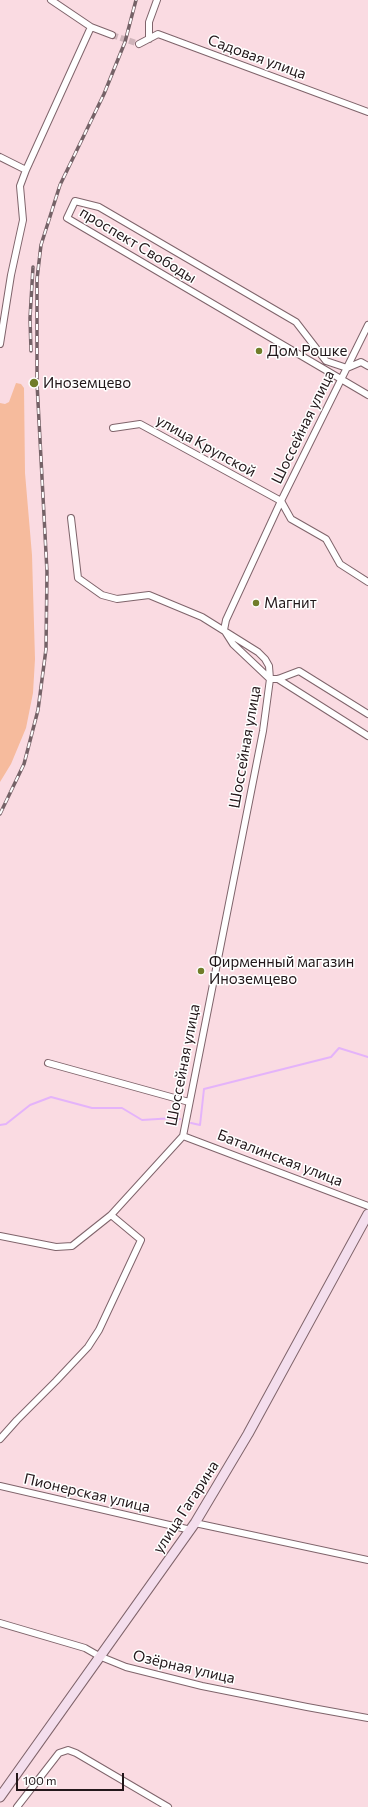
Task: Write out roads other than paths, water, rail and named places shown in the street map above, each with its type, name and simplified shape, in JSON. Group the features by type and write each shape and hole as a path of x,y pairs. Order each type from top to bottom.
{"main road":[{"name":"улица Гагарина","path":"0,1797 99,1656 193,1527 248,1434 368,1214"}],"street":[{"path":"51,0 91,27 112,35"},
{"path":"149,38 149,22 157,0"},
{"path":"0,344 11,275 22,220 20,186 91,27"},
{"name":"Садовая улица","path":"139,44 158,34 368,112"},
{"path":"0,157 26,170"},
{"name":"проспект Свободы","path":"368,366 361,362 346,368 326,362 296,322 99,207 75,201 67,218 368,395"},
{"name":"Шоссейная улица","path":"224,630 226,620 281,501 368,325"},
{"name":"улица Крупской","path":"113,428 140,424 281,501"},
{"path":"281,501 290,519 326,538 340,564 368,582"},
{"path":"72,518 78,578 102,594 117,599 149,595 202,617 258,652 269,666 270,679"},
{"path":"224,630 233,644 270,679 278,679 299,671 368,714"},
{"name":"Шоссейная улица","path":"0,1236 56,1247 72,1246 111,1215 183,1136 263,732 270,679"},
{"path":"278,679 368,736"},
{"path":"48,1063 189,1102"},
{"name":"Баталинская улица","path":"183,1136 368,1206"},
{"path":"0,1439 16,1420 88,1347 99,1330 141,1240 111,1215"},
{"name":"Пионерская улица","path":"0,1486 193,1527 368,1560"},
{"name":"Озёрная улица","path":"0,1623 85,1648 99,1656 126,1667 202,1686 368,1718"},
{"path":"17,1807 59,1753 68,1750 76,1753 168,1807"}],"waterway":[{"path":"191,1123 200,1125 204,1089 331,1057 339,1048 368,1057"},
{"path":"0,1125 6,1124 30,1105 51,1097 92,1108 122,1108 142,1120 180,1119"}],"tunnel":[{"path":"112,35 139,44"}],"railway":[{"path":"0,814 24,764 38,710 46,649 47,572 37,383 37,279 41,245 60,185 104,94 125,42 136,0"},
{"path":"31,351 30,318 33,267"}],"place":[{"name":"Дом Рошке","path":"259,351"},
{"name":"Иноземцево","path":"34,383"},
{"name":"Магнит","path":"256,603"},
{"name":"Фирменный магазин Иноземцево","path":"201,971"}]}
